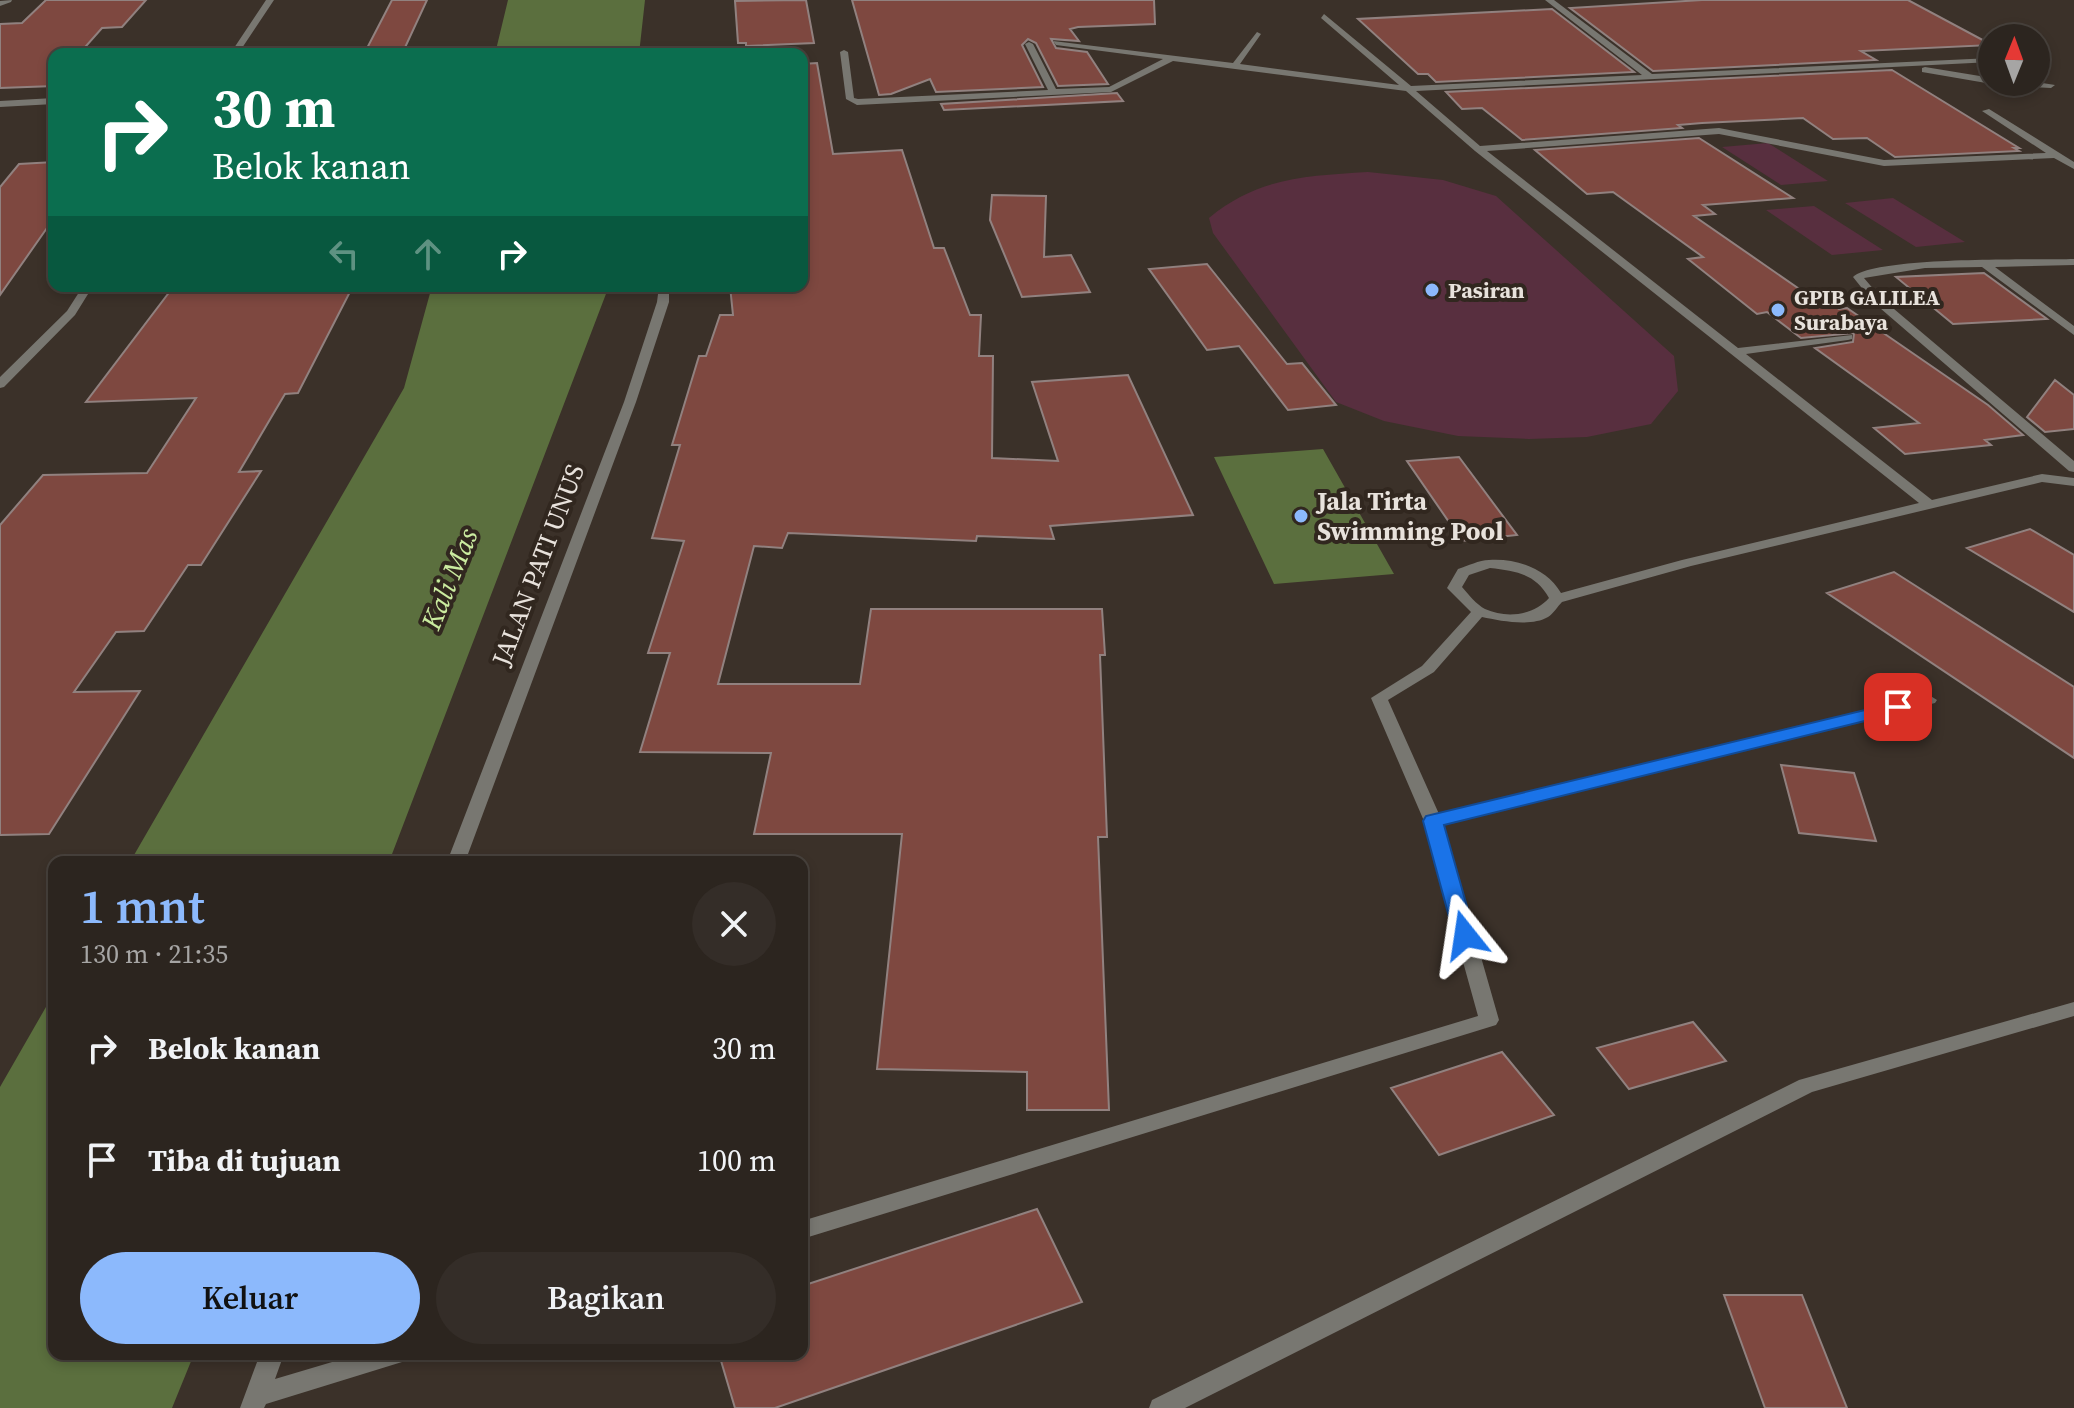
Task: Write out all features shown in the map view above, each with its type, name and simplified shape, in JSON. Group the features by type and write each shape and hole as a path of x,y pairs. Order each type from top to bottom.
{"street":[{"path":"0,4 8,0"},
{"path":"238,48 270,0"},
{"path":"1549,0 1650,77"},
{"path":"1324,16 1478,149 1930,505"},
{"path":"1235,66 1257,34"},
{"path":"1056,43 1411,89 1978,61"},
{"path":"1029,44 1053,92"},
{"path":"844,52 850,99 857,102 1111,89 1172,58"},
{"path":"1887,65 1978,79"},
{"path":"0,104 48,101"},
{"path":"0,114 48,111"},
{"path":"1986,111 2074,166"},
{"path":"1478,149 1719,131 1884,163 2056,155"},
{"path":"2074,262 1925,265 1865,273 1858,277 1888,309 2074,468"},
{"path":"1986,265 2074,332"},
{"path":"0,384 71,313 84,292"},
{"name":"JALAN PATI UNUS","path":"458,856 630,402 664,292"},
{"path":"1735,352 1848,337"},
{"path":"1557,599 1548,581 1522,568 1489,564 1463,572 1454,588 1479,612 1513,619 1543,614 1557,599 1687,563 2042,478 2074,482"},
{"path":"808,1228 1489,1020 1433,821 1379,698 1428,669 1479,612"},
{"path":"1433,821 1929,700"},
{"path":"1161,1408 1806,1086 2074,1009"},
{"path":"254,1402 270,1360"},
{"path":"254,1402 376,1360"}],"shaded area":[{"path":"1768,143 1828,181 1781,185 1722,147"},
{"name":"Pasiran","path":"1368,172 1443,180 1496,196 1674,356 1678,391 1651,424 1587,437 1529,439 1458,436 1384,421 1336,402 1213,233 1209,218 1227,204 1265,186 1324,175"},
{"path":"1893,198 1965,242 1916,247 1845,203"},
{"path":"1814,206 1883,250 1832,255 1766,210"}],"water":[{"path":"508,0 645,0 640,48 496,48"},
{"name":"Kali Mas","path":"430,292 607,292 391,856 133,856 404,388"},
{"name":"Jala Tirta Swimming Pool","path":"1323,449 1394,574 1274,584 1214,457"},
{"path":"48,1003 48,1360 192,1360 172,1408 0,1408 0,1087"}],"building":[{"path":"46,0 146,0 122,27 102,28 84,48 48,48 48,86 0,88 0,24 22,23"},
{"path":"392,0 427,0 405,48 367,48"},
{"path":"806,0 814,43 746,46 746,43 738,43 735,1"},
{"path":"852,0 1154,0 1155,24 1078,27 1070,29 1079,41 1051,39 1056,48 1087,52 1108,84 1058,86 1036,43 1028,39 1022,45 1043,87 936,92 930,79 891,94 879,95"},
{"path":"1702,0 1908,0 1978,38 1978,46 1861,51 1876,60 1653,71 1570,8"},
{"path":"1552,9 1634,72 1436,82 1428,74 1418,74 1358,19"},
{"path":"817,63 833,154 902,150 934,248 944,248 970,315 981,315 979,356 993,356 992,458 1058,461 1032,382 1128,375 1193,515 1050,526 1054,539 977,536 976,541 788,533 782,548 754,546 718,684 860,684 871,609 1102,609 1105,655 1100,655 1107,837 1098,837 1109,1110 1027,1110 1027,1072 877,1069 902,834 754,834 771,753 640,752 670,653 648,653 684,541 652,538 680,445 672,445 699,356 706,356 720,315 733,315 731,292 808,292 808,64"},
{"path":"1892,70 2019,148 2014,148 2019,151 1895,157 1867,138 1833,139 1803,118 1702,123 1678,125 1682,128 1522,140 1482,108 1462,109 1446,92"},
{"path":"1117,93 1123,101 944,110 941,104"},
{"path":"1699,138 1793,198 1703,205 1715,214 1694,216 1808,295 1814,294 1839,309 1847,308 1988,405 2023,435 1985,440 1991,445 1905,454 1874,428 1919,423 1815,348 1853,342 1854,333 1801,338 1767,312 1757,314 1688,259 1703,257 1613,192 1587,194 1535,150"},
{"path":"48,162 48,227 0,295 0,187 19,164"},
{"path":"992,195 1046,196 1044,257 1071,255 1090,292 1022,297 990,220"},
{"path":"1207,264 1287,364 1302,363 1336,405 1288,410 1239,346 1207,350 1149,269"},
{"path":"1984,273 2047,319 1953,324 1896,277"},
{"path":"169,292 350,292 298,393 285,394 239,472 261,471 201,565 188,565 144,631 116,632 74,692 140,691 49,834 0,835 0,525 43,475 147,473 196,398 86,402"},
{"path":"2055,380 2074,395 2074,429 2045,432 2027,417"},
{"path":"1459,457 1517,535 1462,541 1407,461"},
{"path":"2030,529 2074,555 2074,612 1967,548"},
{"path":"1894,572 2074,687 2074,758 1827,593"},
{"path":"1781,765 1854,773 1876,841 1799,833"},
{"path":"1693,1022 1726,1061 1629,1089 1597,1048"},
{"path":"1502,1052 1554,1115 1439,1155 1391,1088"},
{"path":"1037,1209 1082,1302 775,1408 735,1408 721,1360 808,1360 808,1284"},
{"path":"1724,1295 1802,1295 1847,1408 1765,1408"}],"place":[{"name":"Pasiran","path":"1432,290"},
{"name":"GPIB GALILEA Surabaya","path":"1778,310"},
{"name":"Jala Tirta Swimming Pool","path":"1301,516"}],"route":[{"path":"1465,935 1433,821 1898,707"}]}
